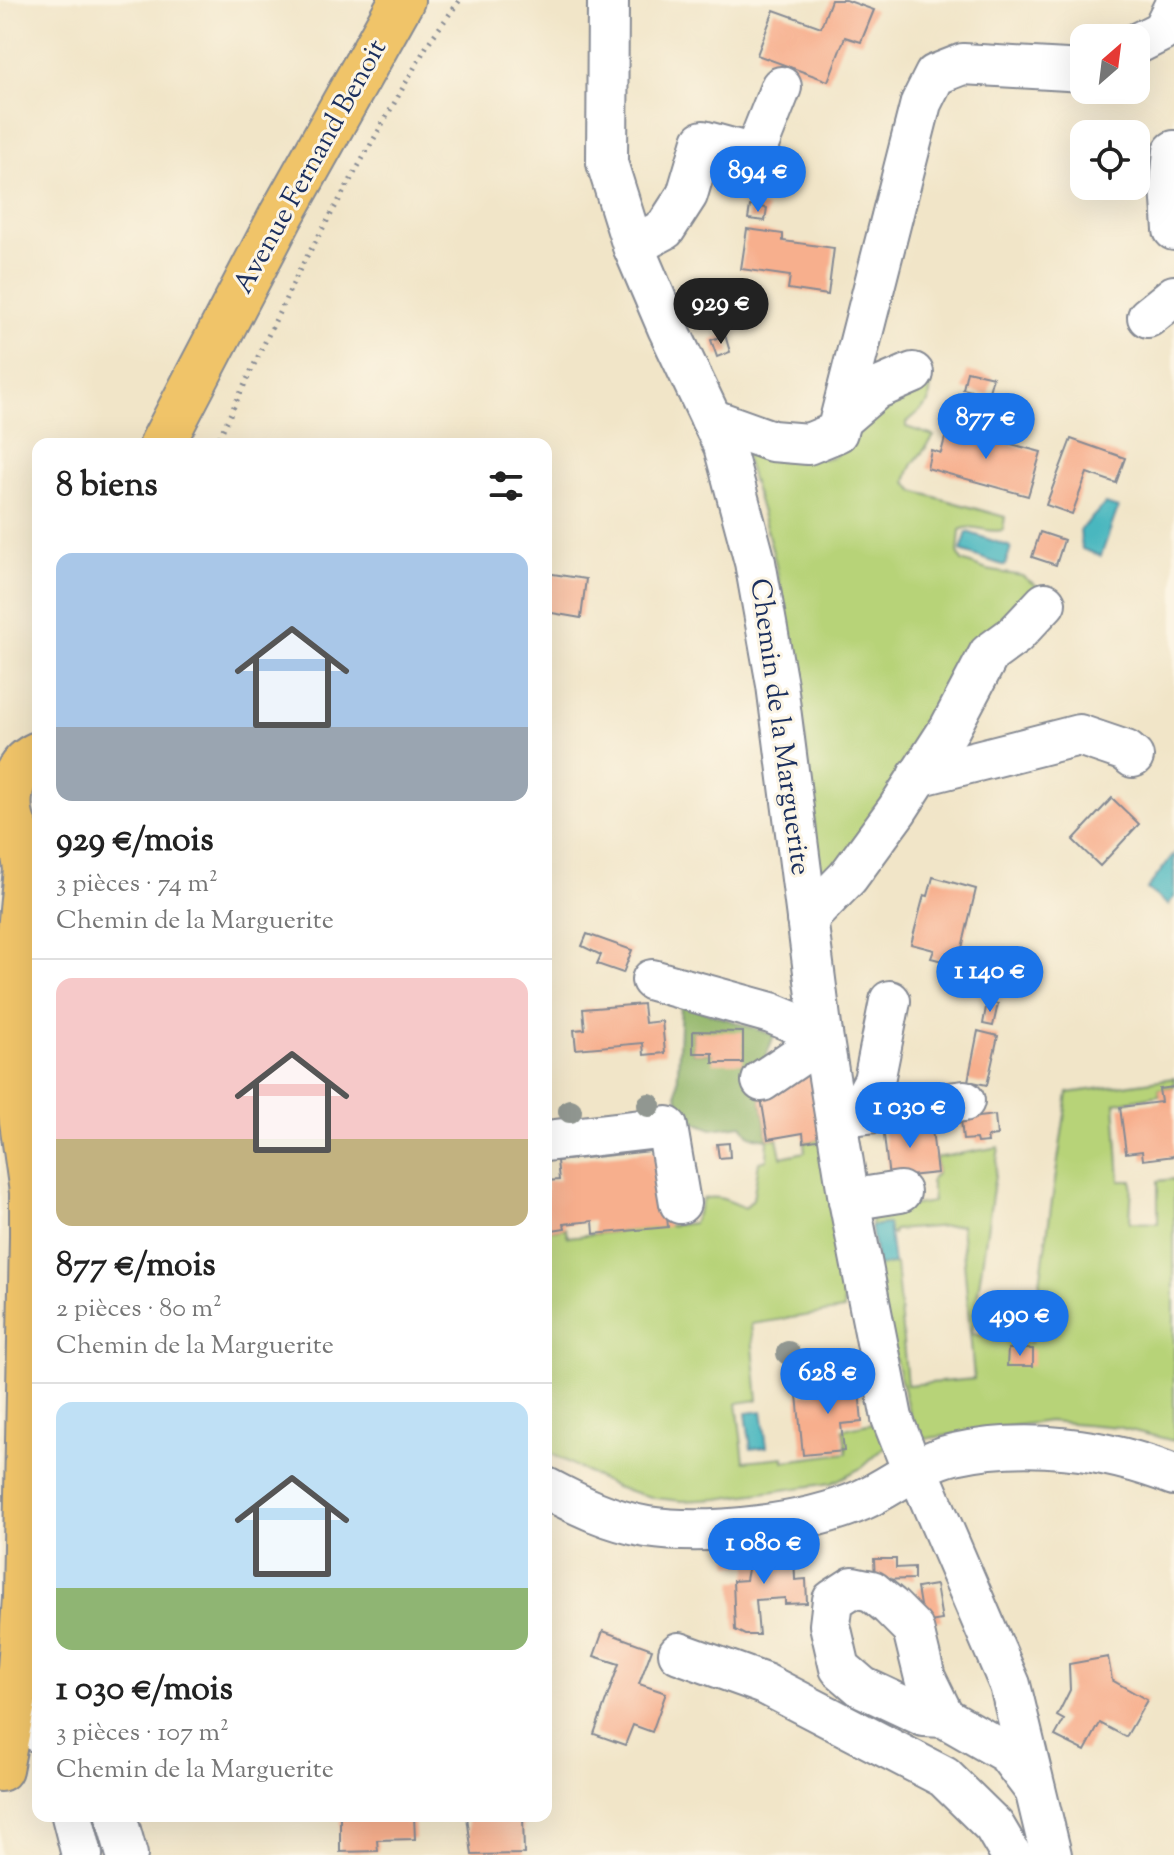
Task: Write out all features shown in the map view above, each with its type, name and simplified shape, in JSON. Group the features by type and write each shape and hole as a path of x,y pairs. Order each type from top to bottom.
{"main road":[{"name":"Avenue Fernand Benoit","path":"165,438 281,216 402,0"},
{"name":"Avenue Fernand Benoit","path":"179,438 220,334"},
{"path":"20,796 26,869 15,982 16,1079 32,1192"},
{"path":"0,1769 25,1722 29,1670 25,1597 32,1449"}],"street":[{"name":"Chemin de la Marguerite","path":"608,0 607,163 633,246 724,446 755,562 777,685 822,1034 846,1116 858,1327 907,1456 921,1478 1010,1685 1051,1855"},
{"path":"711,419 772,441 808,444 837,432 921,103 935,75 963,64 1070,70"},
{"path":"633,246 665,229 687,195 703,141 754,155 781,87"},
{"path":"1174,151 1171,185 1174,230"},
{"path":"841,419 876,389 913,373"},
{"path":"807,919 848,877 918,776 950,728 989,654 1015,635 1045,603"},
{"path":"918,776 1079,735 1126,751 1133,757"},
{"path":"652,980 771,1013 822,1034 806,1051 762,1081"},
{"path":"846,1116 874,1081 890,1001"},
{"path":"846,1116 964,1101"},
{"path":"552,1140 667,1127 680,1203"},
{"path":"849,1200 900,1192"},
{"path":"552,1491 582,1507 646,1527 684,1530 730,1528 828,1513 921,1478 950,1455 990,1448 1056,1447 1116,1456 1174,1475"},
{"path":"679,1653 765,1684 944,1777 994,1826 1011,1855"},
{"path":"944,1717 1007,1753 1035,1790"},
{"path":"74,1822 82,1855"},
{"path":"118,1822 127,1855"}],"path":[{"path":"219,438 301,267 429,42 460,0"}],"green space":[{"path":"921,381 931,384 929,403 906,423 906,427 934,436 914,462 906,482 914,491 1005,517 1003,530 960,530 958,553 962,561 987,570 1022,576 1040,588 856,861 818,878 808,759 790,640 775,561 743,448 824,459 835,456 853,425"},
{"path":"681,1004 774,1035 760,1092 768,1139 750,1136 742,1125 712,1129 680,1116 677,1093","holes":["693,1032 743,1063 713,1053 693,1053"]},
{"path":"1174,1078 1174,1087 1159,1089 1160,1095 1115,1103 1120,1181 1132,1181 1130,1222 1158,1223 1158,1181 1174,1179 1174,1441 1118,1427 1048,1421 916,1440 872,1266 896,1264 907,1385 974,1379 961,1225 894,1230 893,1234 889,1234 888,1224 871,1226 872,1212 933,1202 931,1181 937,1173 935,1158 999,1147 972,1334 1031,1343 1068,1093"},
{"path":"777,1138 781,1157 805,1152 804,1142 822,1139 855,1288 843,1291 844,1310 751,1324 758,1400 737,1403 744,1461 784,1457 784,1461 847,1453 843,1429 883,1421 886,1446 863,1467 832,1483 682,1501 655,1498 615,1487 552,1454 552,1230 565,1228 568,1237 693,1223 703,1199 714,1197 745,1208 753,1199 759,1162 767,1160 768,1139"}],"water":[{"path":"1105,504 1118,508 1101,556 1082,549 1080,530"},
{"path":"967,532 1011,547 1005,566 961,551"},
{"path":"1174,854 1174,897 1168,905 1147,889"},
{"path":"888,1224 893,1264 877,1266 871,1226"},
{"path":"762,1411 767,1447 751,1449 746,1413"}],"building":[{"path":"831,0 846,0 874,10 861,42 845,37 828,81 757,55 774,10 821,27"},
{"path":"750,206 767,208 765,221 748,219"},
{"path":"747,229 783,234 783,241 834,248 828,295 788,289 790,276 741,269"},
{"path":"725,335 730,352 717,357 711,340"},
{"path":"967,371 993,377 988,395 963,389"},
{"path":"948,427 1041,452 1028,496 927,468 931,450 941,453"},
{"path":"1071,439 1125,458 1116,483 1087,473 1072,514 1046,505"},
{"path":"1040,532 1064,540 1056,565 1032,557"},
{"path":"552,574 586,579 581,618 552,613"},
{"path":"1112,798 1139,824 1100,866 1073,840"},
{"path":"933,877 976,889 958,965 931,958 934,950 911,944 924,895 928,896"},
{"path":"587,934 632,950 623,973 597,964 601,955 582,946"},
{"path":"987,1002 998,1004 993,1026 983,1024"},
{"path":"643,1004 645,1023 662,1021 665,1053 644,1055 643,1043 576,1049 574,1030 585,1029 583,1009"},
{"path":"693,1031 743,1032 743,1063 713,1063 713,1053 693,1053"},
{"path":"978,1031 998,1036 987,1085 968,1081"},
{"path":"812,1075 823,1139 804,1142 803,1133 768,1139 760,1092 780,1080"},
{"path":"1174,1087 1174,1156 1143,1160 1142,1151 1126,1153 1120,1107 1161,1102 1159,1089"},
{"path":"995,1115 997,1136 987,1137 988,1142 963,1140 961,1119"},
{"path":"931,1121 937,1173 889,1178 883,1127"},
{"path":"729,1143 730,1157 719,1158 717,1144"},
{"path":"660,1150 668,1227 594,1234 593,1221 564,1224 565,1228 552,1230 552,1181 559,1180 557,1161"},
{"path":"1008,1349 1033,1349 1033,1366 1007,1366"},
{"path":"858,1380 862,1422 841,1424 844,1451 803,1455 797,1395 816,1393 816,1384"},
{"path":"794,1552 795,1580 806,1579 807,1603 785,1604 785,1598 756,1600 759,1635 745,1635 735,1630 733,1581 746,1580 749,1564 729,1565 728,1555"},
{"path":"874,1559 896,1559 896,1568 914,1567 914,1579 875,1580"},
{"path":"936,1585 942,1620 923,1623 917,1588"},
{"path":"603,1631 652,1649 639,1684 666,1693 652,1732 633,1725 625,1745 594,1734 619,1664 594,1656"},
{"path":"1108,1657 1112,1680 1147,1700 1126,1737 1100,1723 1085,1751 1055,1736 1064,1720 1057,1716 1070,1690 1069,1664"},
{"path":"340,1822 414,1822 415,1839 377,1840 378,1851 340,1852"},
{"path":"468,1822 523,1822 524,1854 472,1855"}]}
